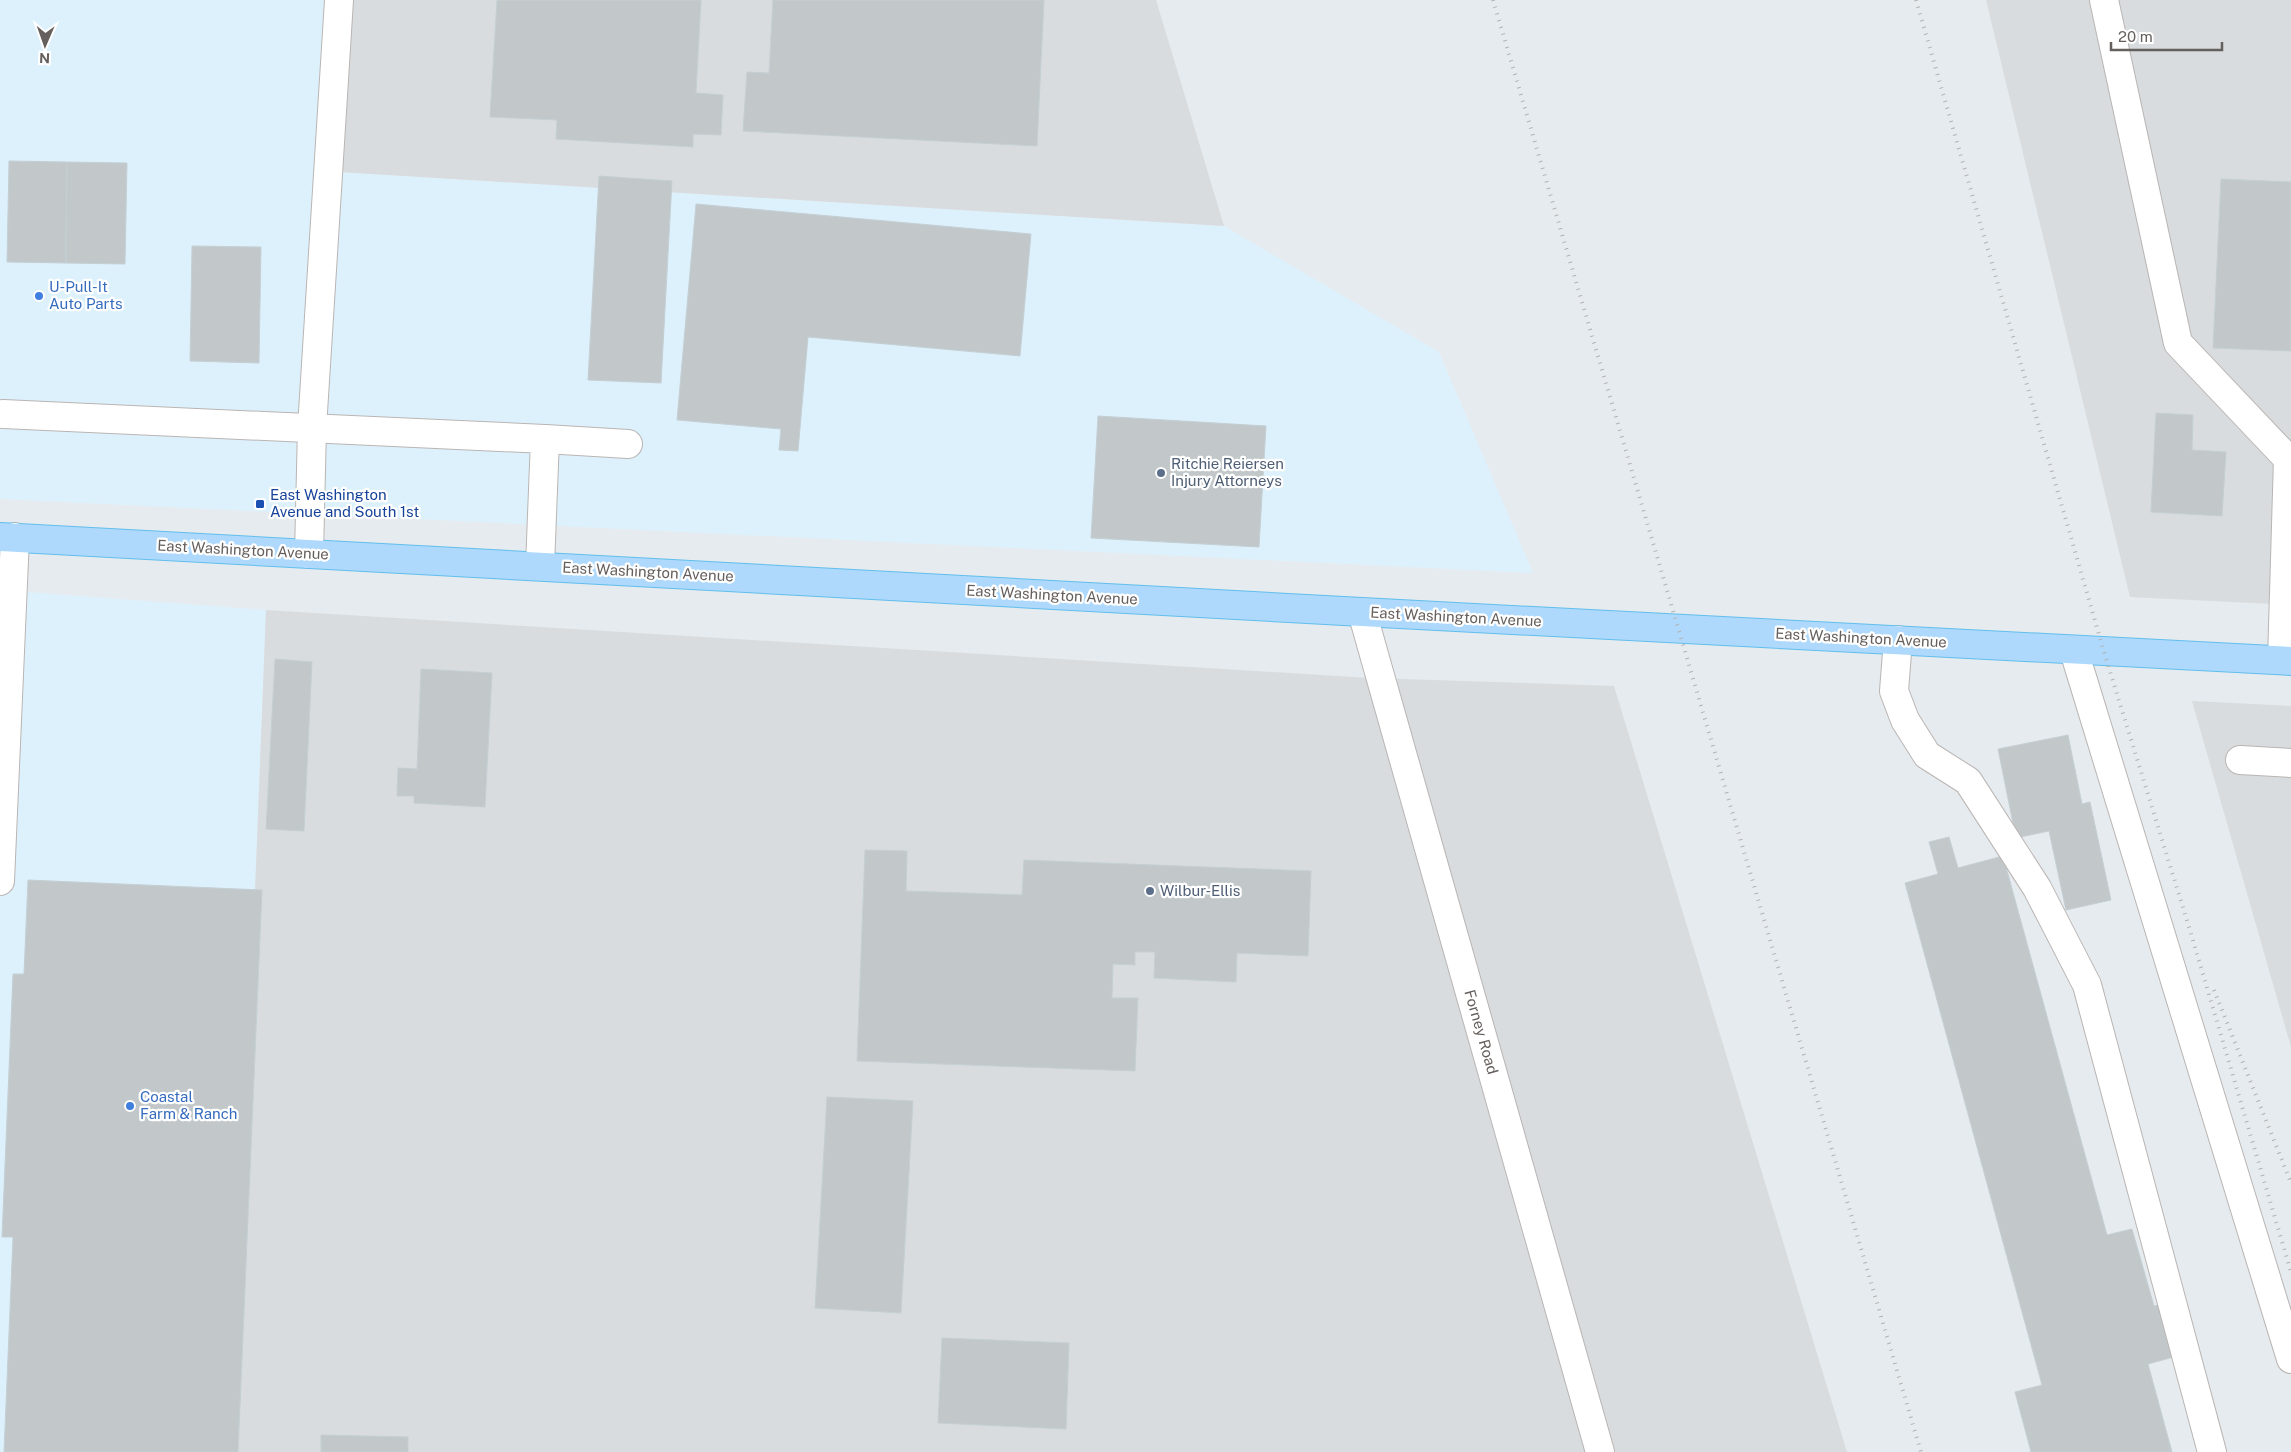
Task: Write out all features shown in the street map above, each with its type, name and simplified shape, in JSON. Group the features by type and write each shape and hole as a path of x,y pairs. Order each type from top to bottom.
{"main road":[{"name":"East Washington Avenue","path":"7,537 2074,651 2286,661"}],"street":[{"path":"309,554 312,428 339,0"},
{"path":"2104,0 2178,343 2290,459 2286,661"},
{"path":"3,414 628,444"},
{"path":"540,566 545,439"},
{"path":"0,881 7,537"},
{"name":"Forney Road","path":"1362,612 1600,1452"},
{"path":"1898,640 1894,691 1905,720 1927,755 1968,781 2036,888 2088,985 2212,1452"},
{"path":"2074,651 2291,1359"},
{"path":"2240,760 2291,762"}],"shaded area":[{"path":"0,0 330,0 323,171 1224,226 1439,352 1533,573 0,499"},
{"path":"330,0 1156,0 1224,226 323,171"},
{"path":"1986,0 2291,0 2291,605 2130,597"},
{"name":"Coastal Farm & Ranch","path":"0,590 266,610 233,1452 0,1452"},
{"path":"266,610 1370,678 1614,686 1847,1452 233,1452"},
{"path":"2192,701 2291,706 2291,1047"}],"building":[{"path":"497,0 701,0 696,93 723,95 721,135 693,134 693,147 556,139 557,120 490,117"},
{"path":"773,0 1044,0 1037,146 743,131 747,72 769,73"},
{"path":"9,161 67,162 66,263 7,262"},
{"path":"67,162 127,163 125,264 66,263"},
{"path":"599,176 672,181 661,383 588,380"},
{"path":"2221,179 2291,182 2291,351 2213,348"},
{"path":"696,204 1031,234 1020,356 808,337 798,451 779,450 781,429 677,420"},
{"path":"192,246 261,247 259,363 190,361"},
{"path":"2156,413 2193,415 2192,450 2226,452 2222,516 2151,512"},
{"path":"1098,416 1266,426 1259,547 1091,538"},
{"path":"275,659 312,662 304,831 266,829"},
{"path":"421,669 492,673 485,807 414,803 414,796 397,796 398,768 417,769"},
{"path":"2068,735 2082,804 2090,802 2111,900 2066,910 2049,831 2016,838 1998,749"},
{"path":"1949,837 1958,868 2003,856 2107,1235 2132,1229 2154,1306 2163,1304 2177,1356 2148,1364 2172,1452 2031,1452 2015,1392 2042,1385 1905,883 1938,874 1929,842"},
{"path":"865,850 907,851 906,891 1022,895 1024,860 1311,871 1308,956 1237,953 1236,982 1154,978 1155,952 1135,952 1135,965 1113,964 1112,998 1138,998 1135,1071 857,1061"},
{"name":"Coastal Farm & Ranch","path":"28,880 262,890 238,1452 4,1452 13,1237 2,1237 13,974 24,974"},
{"path":"827,1097 913,1101 901,1313 815,1308"},
{"path":"942,1338 1069,1343 1066,1429 938,1423"},
{"path":"321,1435 408,1437 408,1452 321,1452"}],"railway":[{"path":"1493,0 1921,1452"},
{"path":"1916,0 2104,652 2189,927 2291,1272"},
{"path":"2214,990 2291,1183"}],"place":[{"name":"U-Pull-It Auto Parts","path":"39,296"},
{"name":"Ritchie Reiersen Injury Attorneys","path":"1161,473"},
{"name":"East Washington Avenue and South 1st","path":"260,504"},
{"name":"Wilbur-Ellis","path":"1150,891"},
{"name":"Coastal Farm & Ranch","path":"130,1106"}]}
